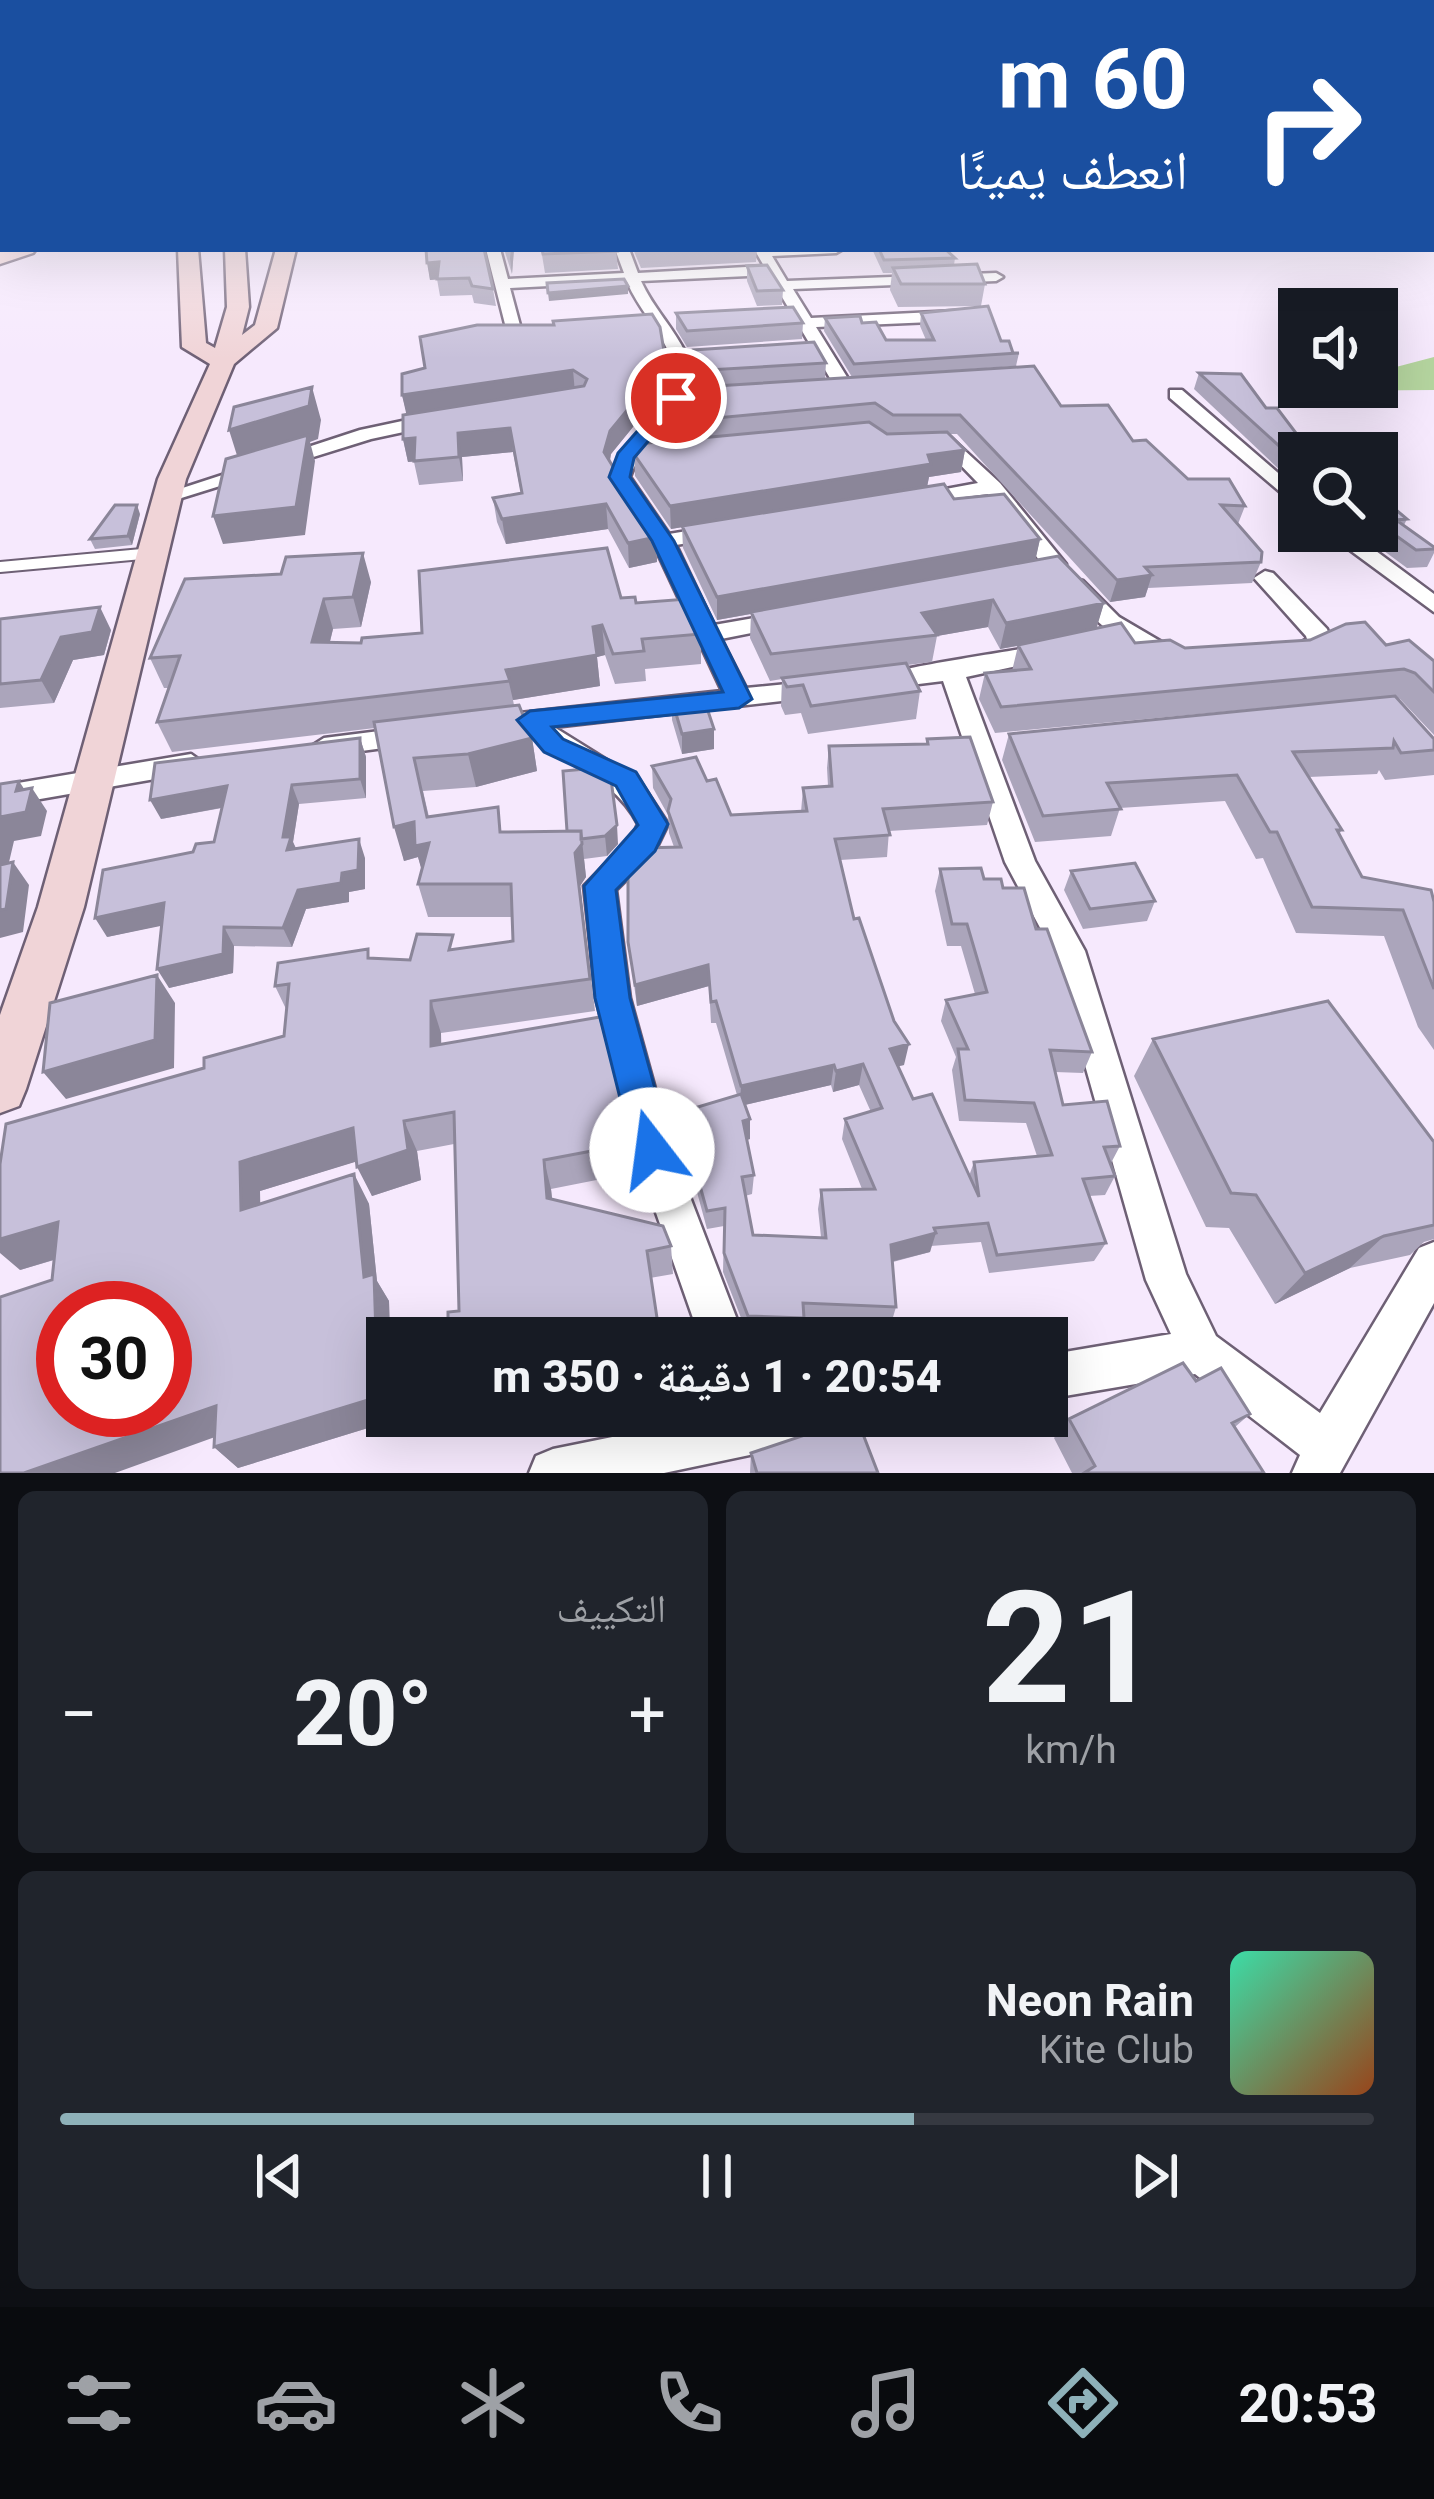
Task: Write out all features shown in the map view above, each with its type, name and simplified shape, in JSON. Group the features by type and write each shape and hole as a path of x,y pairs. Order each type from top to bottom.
{"main road":[{"path":"188,252 194,347 223,361"},
{"path":"0,1089 61,907 168,496 223,361 238,307 235,252"},
{"path":"223,361 266,328 285,252"}],"street":[{"path":"494,252 513,329"},
{"path":"623,252 633,278 681,357 676,398 625,457 620,477 663,541 739,699"},
{"path":"764,252 852,384 819,387"},
{"path":"503,284 774,270"},
{"path":"786,285 996,277"},
{"path":"783,314 806,318 977,314"},
{"path":"634,323 679,321"},
{"path":"800,349 824,347"},
{"path":"681,357 704,355"},
{"path":"1176,394 1278,484"},
{"path":"676,398 700,396"},
{"path":"168,496 368,434 460,417"},
{"path":"906,445 950,443 1111,622 1175,661 1196,660"},
{"path":"625,457 647,455"},
{"path":"898,502 993,487"},
{"path":"663,541 734,529"},
{"path":"1363,552 1434,605"},
{"path":"1017,577 1058,568"},
{"path":"1260,656 1312,650 1320,643 1318,634 1264,578"},
{"path":"706,634 818,614"},
{"path":"302,750 952,672 1114,638 1111,622"},
{"path":"952,672 991,747 1020,862 1069,951 1166,1280 1201,1351 1321,1460 1434,1263"},
{"path":"530,720 554,746 626,779 653,824 644,843 600,886 613,998 652,1150 714,1317"},
{"path":"0,796 96,776 233,759"},
{"path":"1068,1374 1201,1351"},
{"path":"553,1473 691,1437"}],"lane":[{"path":"0,567 153,553"}],"green space":[{"path":"1434,357 1434,390 1398,390 1398,366"}],"building":[{"path":"426,252 485,252 493,289 472,286 469,278 437,279 439,262 427,263"},
{"path":"880,252 948,252 955,258 884,260"},
{"path":"977,264 985,284 901,284 893,268"},
{"path":"767,265 783,290 757,291 747,266"},
{"path":"624,279 628,286 548,293 547,283"},
{"path":"988,306 1001,341 1009,341 1013,353 1019,353 854,364 825,318 860,316 862,323 876,322 886,340 934,340 921,313"},
{"path":"793,307 803,323 687,331 676,313"},
{"path":"652,314 660,327 666,363 610,431 604,452 656,537 628,543 606,504 502,519 493,498 522,493 510,428 458,433 459,457 414,461 415,438 403,439 403,415 584,386 587,379 573,370 402,395 402,374 425,368 420,337 477,325 554,325 553,321"},
{"path":"814,342 826,363 691,371 693,350"},
{"path":"1034,366 1061,406 1108,405 1133,441 1146,440 1188,479 1229,479 1245,506 1221,505 1262,552 1261,562 1145,567 1152,575 1117,580 960,415 893,415 875,403 653,424 683,388"},
{"path":"1199,373 1241,374 1266,408 1277,408 1295,432 1278,432 1278,445"},
{"path":"312,387 309,406 229,430 234,407"},
{"path":"869,422 887,434 947,432 965,450 928,455 931,464 670,506 634,454 637,444"},
{"path":"308,435 296,507 213,516 226,459"},
{"path":"944,484 954,499 1004,494 1040,539 717,597 682,526"},
{"path":"115,505 137,505 128,536 90,539"},
{"path":"1398,521 1434,547 1416,550 1398,537"},
{"path":"607,548 621,598 635,597 636,603 687,599 701,634 642,639 644,651 613,654 602,625 593,627 597,655 506,670 510,681 157,722 180,656 150,658 185,579 281,574 286,557 363,553 353,597 324,599 312,642 361,643 362,638 422,633 419,571"},
{"path":"1058,556 1104,603 1006,623 993,600 922,613 937,635 771,654 751,612"},
{"path":"100,607 92,632 61,637 41,680 0,684 0,619"},
{"path":"1365,622 1386,645 1409,640 1434,661 1434,692 1404,669 1001,707 985,673 1031,669 1018,645 1121,623 1135,643 1170,640 1185,648 1310,640 1346,624"},
{"path":"906,663 920,691 811,706 803,685 787,687 782,678"},
{"path":"703,696 714,729 682,734 672,700"},
{"path":"1395,696 1434,739 1434,750 1401,753 1394,741 1393,748 1293,752 1342,830 1337,830 1362,877 1431,890 1434,989 1403,910 1312,907 1277,832 1270,832 1237,775 1107,783 1121,809 1043,816 1009,734"},
{"path":"519,705 532,738 468,754 414,758 427,817 498,807 500,832 581,831 582,844 575,853 590,979 431,1001 431,1046 600,1017 634,1143 544,1160 547,1198 663,1226 671,1246 647,1251 657,1317 448,1317 448,1312 459,1311 454,1112 404,1121 408,1150 357,1167 353,1128 240,1162 241,1210 354,1174 364,1277 374,1274 375,1317 366,1317 366,1401 214,1447 216,1406 192,1414 192,1281 49,1281 58,1222 0,1239 0,1164 6,1124 204,1068 204,1058 284,1036 289,984 275,986 278,963 368,949 368,958 410,960 417,934 453,935 449,950 513,941 511,884 418,884 429,843 415,846 414,822 394,827 374,722"},
{"path":"970,737 993,802 883,809 890,835 835,839 854,919 859,918 894,1021 909,1044 890,1049 913,1099 932,1094 979,1197 974,1162 1052,1155 1034,1103 965,1100 958,1049 968,1049 946,1000 987,992 967,924 952,924 940,869 981,868 984,879 1001,879 1003,888 1024,888 1036,929 1047,929 1092,1052 1050,1050 1063,1105 1107,1101 1120,1146 1104,1147 1115,1176 1083,1179 1106,1243 997,1255 988,1223 934,1228 936,1233 891,1245 896,1307 803,1303 804,1317 748,1316 724,1253 725,1208 707,1211 687,1139 680,1141 671,1115 741,1094 750,1119 743,1121 754,1175 742,1177 753,1235 826,1238 821,1190 875,1189 845,1119 882,1108 863,1064 836,1071 834,1065 741,1086 716,1001 711,1002 708,965 635,985 628,942 628,860 640,848 681,847 668,811 671,799 652,766 696,757 707,781 716,779 731,815 807,811 803,788 832,786 829,746 928,744 927,739"},
{"path":"360,738 360,779 292,785 283,837 291,837 287,850 359,839 358,870 342,873 341,883 298,890 283,928 224,927 223,954 157,969 164,903 95,918 103,870 193,852 196,844 214,842 227,786 150,800 155,763"},
{"path":"597,768 611,779 617,825 605,836 581,839 581,831 567,831 563,771"},
{"path":"19,781 16,791 32,788 26,812 0,817 0,784"},
{"path":"13,862 6,909 0,910 0,865"},
{"path":"1135,863 1155,901 1090,909 1071,871"},
{"path":"157,975 155,1040 43,1072 50,1003"},
{"path":"1328,1001 1434,1142 1434,1225 1384,1236 1305,1273 1256,1195 1231,1193 1153,1039"},
{"path":"36,1285 36,1437 127,1437 24,1473 0,1473 0,1297"},
{"path":"1183,1363 1196,1381 1221,1368 1250,1414 1232,1423 1264,1473 1084,1473 1095,1466 1069,1419"},
{"path":"799,1437 864,1437 878,1473 757,1473 751,1453"}],"route":[{"path":"652,1150 613,998 600,886 644,843 653,824 626,779 554,746 530,720 739,699 663,541 620,477 625,457 676,398"}]}
